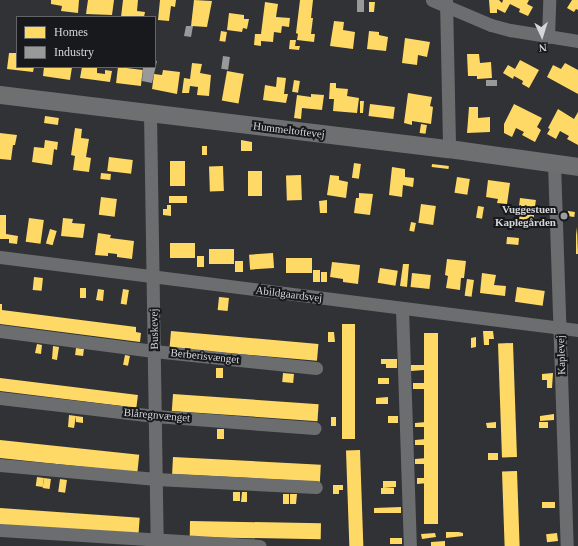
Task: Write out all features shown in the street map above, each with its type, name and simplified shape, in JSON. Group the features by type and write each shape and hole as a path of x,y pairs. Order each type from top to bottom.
{"street":[{"path":"432,0 446,3 491,25 548,37 578,41"},
{"path":"548,37 549,0"},
{"path":"446,3 449,149"},
{"name":"Hummeltoftevej","path":"0,95 449,149 578,167"},
{"name":"Buskevej","path":"150,113 157,544"},
{"name":"Kaplevej","path":"554,163 568,546"},
{"name":"Abildgaardsvej","path":"0,257 578,330"},
{"path":"402,308 410,546"},
{"name":"Berberisvænget","path":"0,331 154,351 316,368"},
{"name":"Blåregnvænget","path":"0,398 155,416 315,428"},
{"path":"0,465 156,479 316,487"},
{"path":"0,530 157,544 260,546"}],"building: Homes":[{"path":"51,0 79,0 78,13 61,11 62,6 51,4"},
{"path":"88,0 114,0 112,15 86,14"},
{"path":"123,0 138,0 137,11 145,12 144,16 121,16"},
{"path":"160,0 176,0 175,7 171,6 169,21 158,20"},
{"path":"194,0 212,1 207,27 191,26"},
{"path":"300,0 313,0 311,34 315,34 314,42 297,40 298,34 296,33"},
{"path":"489,0 499,0 502,3 503,0 529,0 527,4 533,7 528,16 519,12 520,9 510,4 505,13 497,9 497,13 490,13"},
{"path":"572,0 578,0 578,10 576,9 574,12 567,8"},
{"path":"265,2 278,4 276,17 290,18 289,27 282,26 281,33 274,32 273,42 261,41 261,46 254,45 255,34 261,34"},
{"path":"369,2 375,2 374,12 369,12"},
{"path":"229,13 244,15 244,19 249,19 247,29 243,28 242,32 227,30"},
{"path":"334,21 344,22 343,30 355,32 353,49 330,46"},
{"path":"221,31 227,32 225,42 219,41"},
{"path":"369,31 379,32 379,35 388,37 386,51 367,49"},
{"path":"405,38 430,42 427,57 418,55 417,65 402,63"},
{"path":"290,40 296,40 295,46 300,46 299,50 289,49"},
{"path":"9,53 16,53 16,68 34,68 33,72 7,69"},
{"path":"467,54 479,54 480,63 491,62 492,78 477,79 477,76 468,76"},
{"path":"520,60 539,70 529,88 522,84 523,81 514,76 513,79 503,73 508,65 515,69"},
{"path":"192,63 202,64 200,73 211,75 209,96 197,95 198,87 190,86 189,93 182,93 184,78 190,79"},
{"path":"565,63 578,70 578,94 547,77 553,65 561,69"},
{"path":"44,68 72,68 70,80 43,76"},
{"path":"82,68 97,68 97,73 105,74 105,70 112,71 110,82 80,78"},
{"path":"118,68 143,70 141,86 116,83"},
{"path":"163,70 180,72 177,94 152,89 154,74 162,75"},
{"path":"227,71 244,74 239,103 222,101"},
{"path":"277,77 286,78 284,94 288,94 286,103 263,100 265,85 276,87"},
{"path":"294,80 300,81 298,93 292,92"},
{"path":"330,83 336,83 336,88 348,89 347,96 359,98 357,113 333,111 334,99 329,99"},
{"path":"408,93 432,97 430,106 433,107 431,124 412,121 412,125 404,123"},
{"path":"311,94 324,95 322,110 302,108 301,119 294,118 297,95 311,97"},
{"path":"360,101 364,101 363,113 360,113"},
{"path":"370,104 395,107 393,119 369,116"},
{"path":"514,104 542,118 537,127 541,130 535,142 522,135 524,132 516,128 512,137 504,133 504,124"},
{"path":"469,107 478,107 478,118 490,117 490,132 467,133"},
{"path":"558,109 574,119 578,112 578,145 567,139 569,136 560,131 556,139 547,134 550,129 548,128"},
{"path":"45,116 59,118 58,125 44,123"},
{"path":"421,124 427,125 426,134 420,133"},
{"path":"75,128 82,129 81,138 89,139 86,157 91,158 89,172 73,170 75,156 71,155"},
{"path":"0,133 17,135 15,145 13,145 11,160 0,159"},
{"path":"45,140 58,142 57,150 54,149 52,165 32,162 34,147 44,148"},
{"path":"241,140 252,142 252,151 241,151"},
{"path":"202,146 207,146 207,155 202,155"},
{"path":"109,157 133,160 131,174 107,171"},
{"path":"170,161 185,161 185,186 170,186"},
{"path":"354,163 361,164 359,179 352,178"},
{"path":"432,164 449,166 449,169 432,167"},
{"path":"209,166 223,166 224,191 210,191"},
{"path":"392,167 405,169 405,177 414,178 413,187 403,185 402,197 389,195"},
{"path":"248,171 262,171 262,196 248,196"},
{"path":"101,173 111,174 110,180 100,179"},
{"path":"301,175 302,200 287,201 286,176"},
{"path":"330,175 339,176 339,180 348,182 346,198 327,195"},
{"path":"457,177 470,179 467,195 454,193"},
{"path":"488,180 510,183 507,204 497,203 498,199 486,197"},
{"path":"359,193 373,194 370,215 354,213 356,198 359,198"},
{"path":"169,196 187,196 187,203 169,203"},
{"path":"101,197 117,199 115,217 99,215"},
{"path":"520,198 536,200 533,223 517,221"},
{"path":"327,200 327,213 320,213 319,201"},
{"path":"421,204 436,206 433,225 418,223"},
{"path":"167,205 171,205 171,216 163,215 163,209 167,209"},
{"path":"478,206 484,207 482,219 476,218"},
{"path":"568,211 575,212 574,217 567,216"},
{"path":"0,215 6,215 6,234 18,236 17,244 9,243 9,239 0,239"},
{"path":"29,218 44,220 41,244 26,242"},
{"path":"63,218 73,219 72,223 85,224 83,238 61,236"},
{"path":"411,222 416,223 414,232 409,231"},
{"path":"577,227 578,254 576,254 576,235"},
{"path":"50,229 57,231 53,245 46,243"},
{"path":"98,233 111,235 110,238 134,241 132,259 117,257 117,254 108,253 108,256 95,255"},
{"path":"507,237 519,238 518,245 506,244"},
{"path":"170,243 195,243 195,258 170,258"},
{"path":"209,249 234,249 234,264 209,264"},
{"path":"273,253 274,268 250,270 249,255"},
{"path":"197,256 204,256 204,267 197,267"},
{"path":"286,258 312,258 312,273 286,273"},
{"path":"447,259 466,261 464,278 461,278 460,290 446,288 448,276 445,275"},
{"path":"235,261 243,261 243,272 235,272"},
{"path":"332,262 360,265 358,284 343,282 343,279 330,277"},
{"path":"403,264 409,264 407,287 400,286"},
{"path":"380,268 398,271 395,286 378,283"},
{"path":"313,270 320,270 320,282 313,282"},
{"path":"321,272 327,272 327,282 321,282"},
{"path":"412,273 431,275 429,289 411,287"},
{"path":"482,273 496,275 494,285 506,286 505,296 480,293"},
{"path":"34,277 43,278 42,291 33,290"},
{"path":"467,279 474,280 472,297 465,296"},
{"path":"517,287 545,291 543,306 515,302"},
{"path":"80,288 86,288 86,298 80,298"},
{"path":"98,289 104,290 103,301 96,300"},
{"path":"123,289 129,290 127,305 121,304"},
{"path":"219,297 229,298 228,311 218,310"},
{"path":"0,304 2,304 2,310 136,327 136,332 141,333 140,342 0,324"},
{"path":"342,324 355,324 355,439 342,439"},
{"path":"171,331 318,344 317,361 170,348"},
{"path":"483,331 493,331 494,339 489,339 489,345 484,345"},
{"path":"328,332 334,332 335,342 328,342"},
{"path":"424,333 438,333 438,524 424,524"},
{"path":"476,337 476,347 471,348 471,338"},
{"path":"513,343 517,457 502,457 498,344"},
{"path":"37,344 42,345 41,354 35,353"},
{"path":"53,346 59,347 57,360 52,359"},
{"path":"76,348 84,349 83,356 75,355"},
{"path":"125,355 130,356 128,366 123,365"},
{"path":"381,359 397,359 397,368 386,368 386,364 381,364"},
{"path":"411,365 424,365 424,370 411,371"},
{"path":"216,368 223,368 223,378 216,378"},
{"path":"283,373 294,374 293,383 282,382"},
{"path":"553,373 552,388 547,388 547,380 542,380 542,374"},
{"path":"0,378 138,395 136,408 0,391"},
{"path":"378,378 389,378 389,384 378,384"},
{"path":"413,383 424,383 424,389 413,389"},
{"path":"173,394 319,404 317,421 172,411"},
{"path":"388,397 388,404 376,404 376,398"},
{"path":"554,414 554,420 540,421 540,416"},
{"path":"69,415 76,416 74,428 68,427"},
{"path":"76,416 83,417 83,423 76,422"},
{"path":"388,416 398,416 398,423 388,423"},
{"path":"331,417 336,417 336,426 331,426"},
{"path":"426,422 426,427 415,427 415,423"},
{"path":"496,422 496,428 487,428 486,423"},
{"path":"539,422 548,422 548,428 539,428"},
{"path":"217,429 224,429 224,439 217,439"},
{"path":"426,439 427,445 415,445 415,440"},
{"path":"0,440 139,455 137,473 0,458"},
{"path":"346,450 360,450 363,546 349,546"},
{"path":"488,453 498,453 498,460 488,460"},
{"path":"173,457 321,465 320,482 172,474"},
{"path":"427,458 427,464 415,464 415,459"},
{"path":"517,471 520,546 505,546 502,472"},
{"path":"37,477 44,478 43,487 36,486"},
{"path":"44,478 51,479 50,489 43,488"},
{"path":"417,478 428,478 428,483 417,484"},
{"path":"60,479 67,480 65,493 58,492"},
{"path":"383,481 396,481 396,487 383,488"},
{"path":"333,485 343,485 343,490 339,490 339,494 333,494"},
{"path":"381,488 394,488 394,494 381,494"},
{"path":"233,492 240,492 240,501 233,501"},
{"path":"242,492 247,492 247,502 241,502"},
{"path":"283,494 289,494 289,504 283,504"},
{"path":"290,494 297,494 296,504 290,504"},
{"path":"542,502 555,502 555,508 542,508"},
{"path":"401,507 401,513 374,513 374,508"},
{"path":"0,508 140,518 138,535 0,525"},
{"path":"190,521 321,523 321,539 190,537"},
{"path":"446,532 459,532 463,533 463,536 446,538"},
{"path":"435,533 436,537 422,539 421,534"},
{"path":"557,533 558,541 547,542 546,534"},
{"path":"390,538 402,538 402,544 390,544"},
{"path":"445,541 445,546 431,546 431,542"}],"building: Industry":[{"path":"357,0 364,0 364,12 357,12"},
{"path":"186,26 193,26 191,37 184,36"},
{"path":"223,56 230,57 228,70 221,69"},
{"path":"143,68 155,68 152,83 142,81"},
{"path":"486,80 497,80 497,86 486,86"}],"place":[{"name":"Vuggestuen Kaplegården","path":"564,216"}]}
